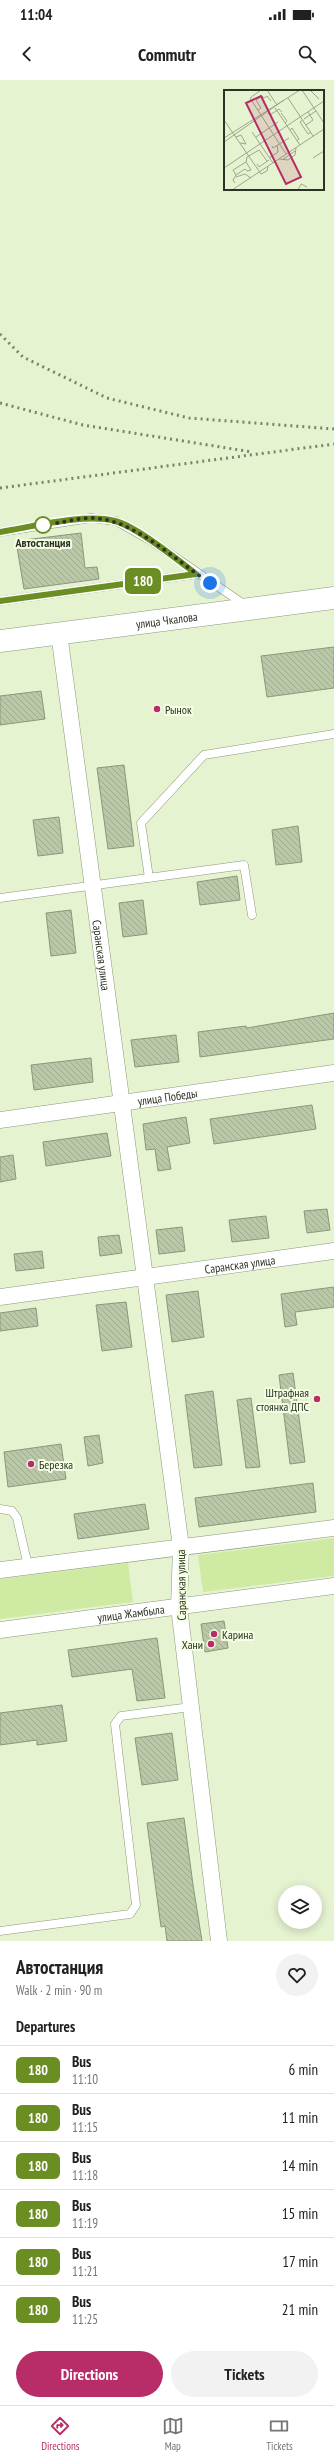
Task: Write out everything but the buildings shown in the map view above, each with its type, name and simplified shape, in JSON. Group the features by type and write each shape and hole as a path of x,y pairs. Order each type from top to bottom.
{"main road":[{"name":"улица Чкалова","path":"0,641 334,598"}],"street":[{"name":"Саранская улица","path":"59,634 180,1547 179,1607 218,1941"},
{"name":"улица Победы","path":"0,1120 334,1074"},
{"name":"Саранская улица","path":"0,1297 334,1251"},
{"path":"0,1570 334,1528"},
{"name":"улица Жамбыла","path":"0,1630 334,1586"}],"lane":[{"path":"0,532 91,518 116,521 150,540 196,574 250,609"},
{"path":"0,601 196,574"},
{"path":"149,878 141,823 204,755 334,734"},
{"path":"0,898 244,866 252,915"},
{"path":"0,1509 12,1511 17,1518 28,1566"},
{"path":"0,1931 130,1914 134,1910 136,1905 115,1724 121,1716 191,1707"}],"green space":[{"path":"334,1538 334,1576 203,1592 198,1555"},
{"path":"128,1563 133,1602 0,1619 0,1579"}],"railway":[{"path":"0,334 23,357 107,398 189,418 334,429"},
{"path":"0,403 83,425 252,452"},
{"path":"0,488 334,444"}],"bus line":[{"name":"180","path":"0,532 91,518 116,521 150,540 196,574 0,601"}],"place":[{"name":"Автостанция","path":"43,525"},
{"name":"Рынок","path":"157,709"},
{"name":"Штрафная стоянка ДПС","path":"317,1399"},
{"name":"Березка","path":"31,1464"},
{"name":"Карина","path":"214,1634"},
{"name":"Хани","path":"211,1644"}],"route":[{"path":"43,525 91,518 116,521 150,540 210,583"}]}
